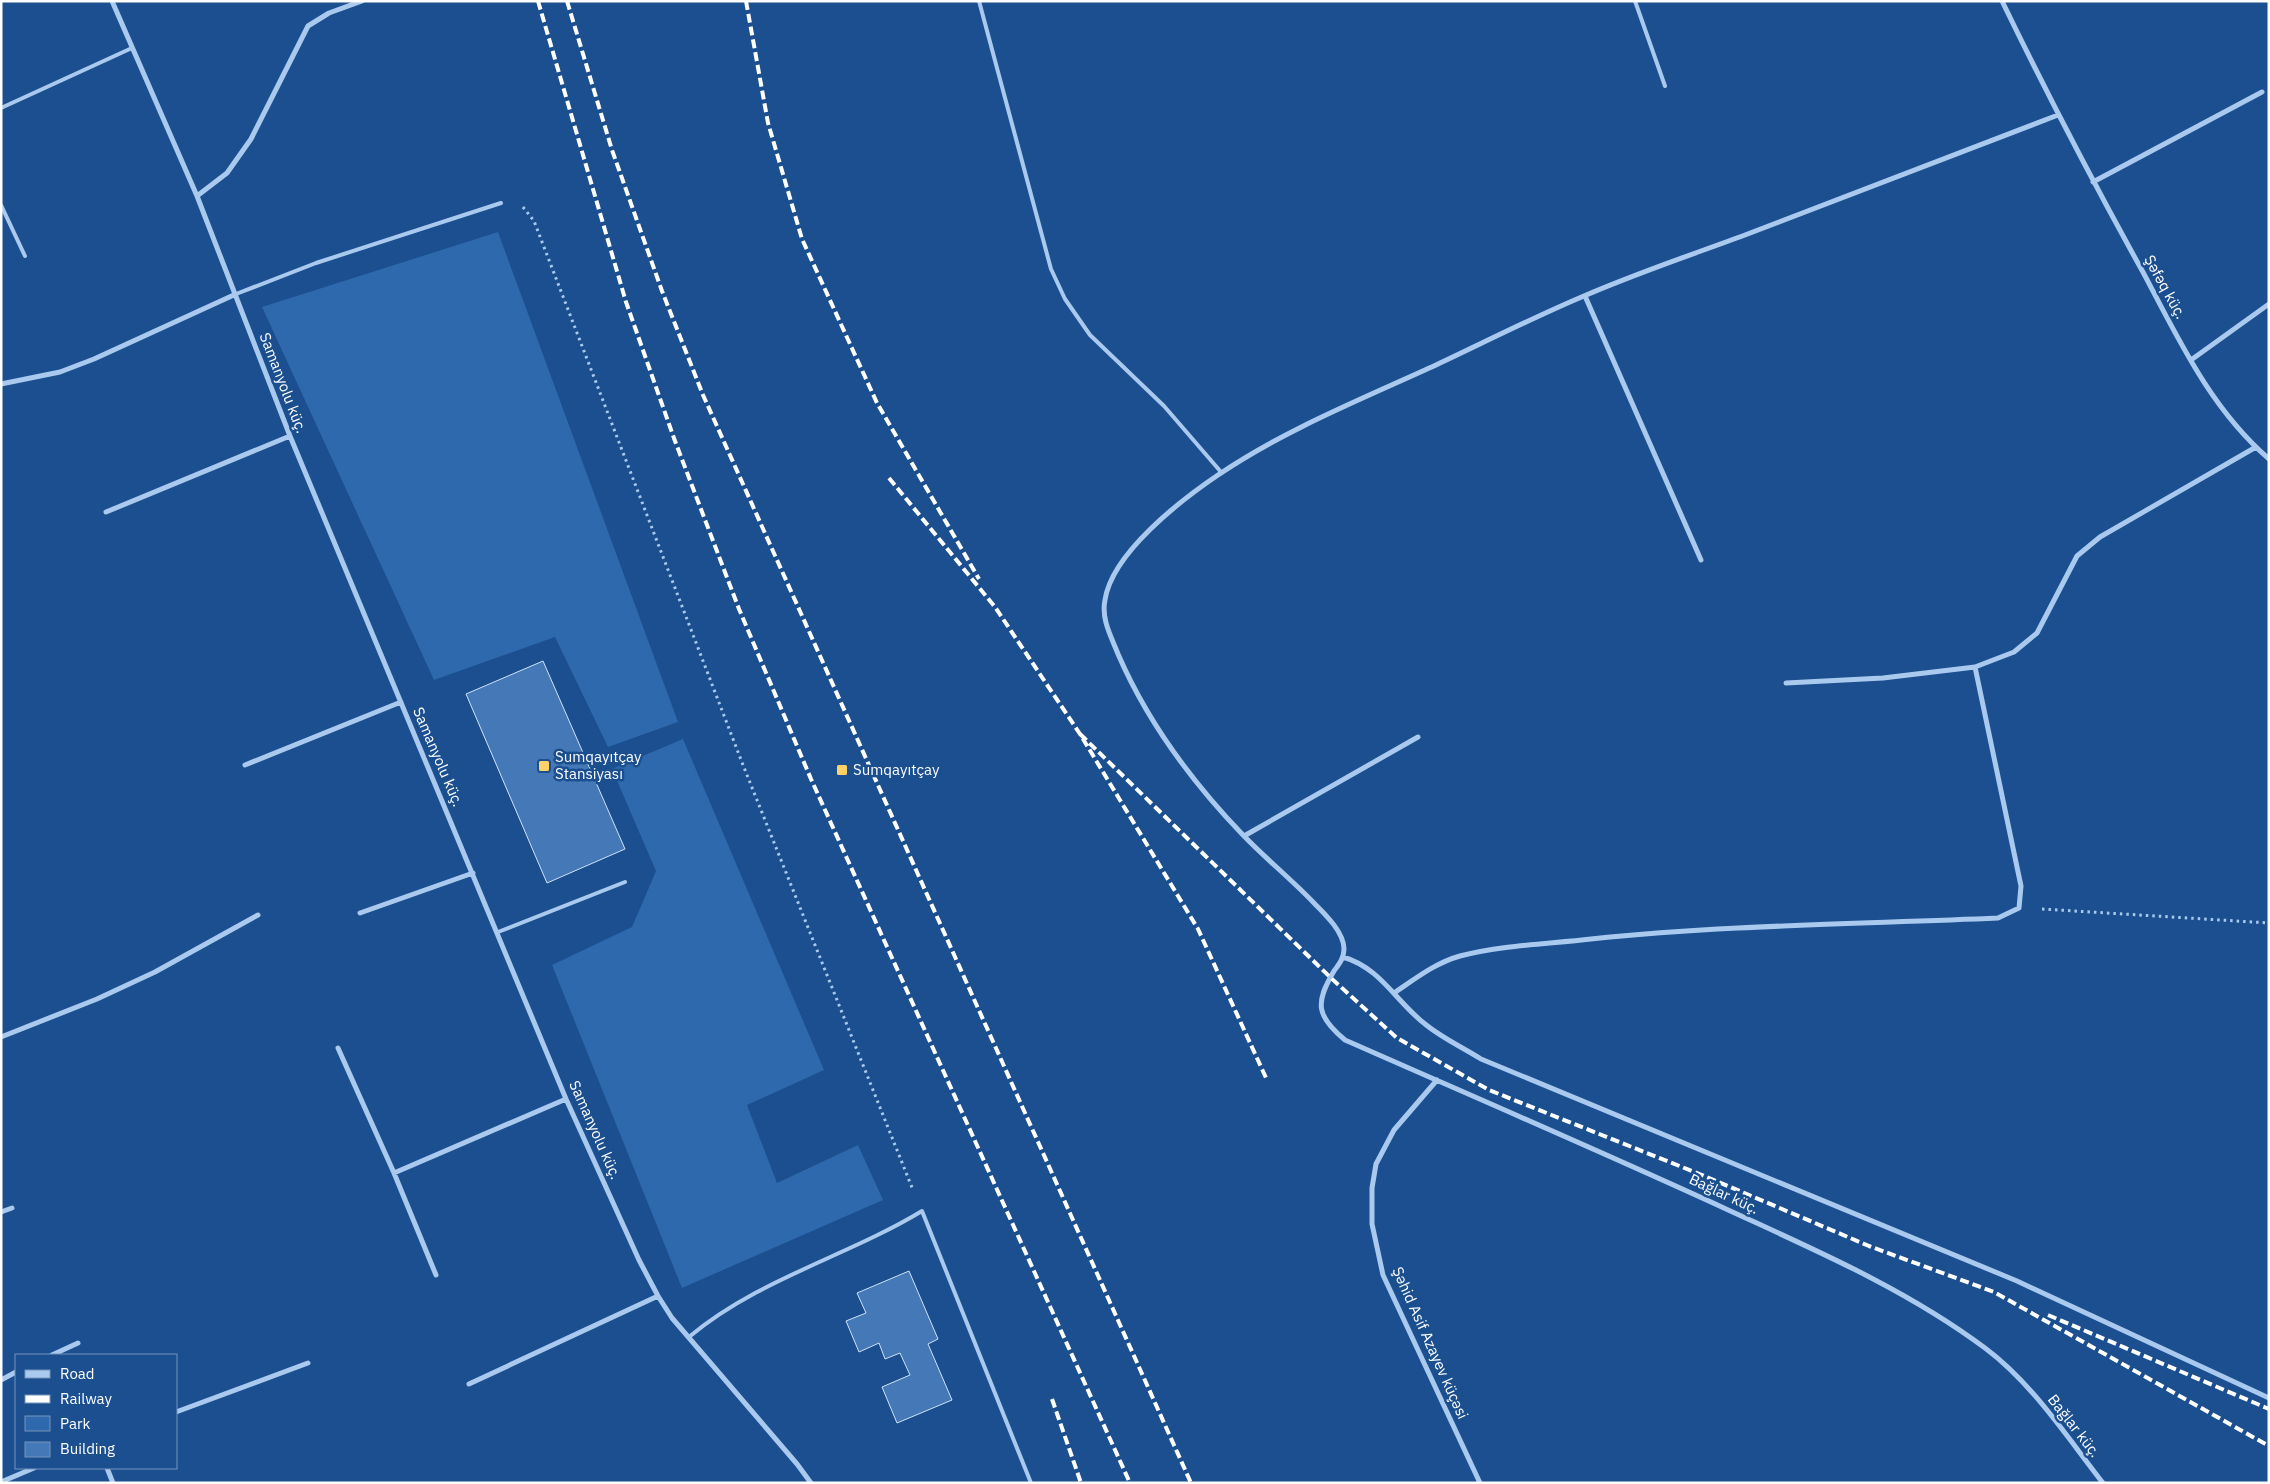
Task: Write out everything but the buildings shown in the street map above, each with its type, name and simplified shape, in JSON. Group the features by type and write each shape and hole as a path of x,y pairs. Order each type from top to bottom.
{"street":[{"name":"Samanyolu küç.","path":"112,1 197,196 290,436 566,1098 639,1260 658,1296 688,1337 797,1464 810,1483"},
{"path":"197,196 227,173 251,139 308,26 329,13 362,1"},
{"name":"Şəfəq küç.","path":"2002,1 2058,116 2191,360 2215,401 2256,447 2269,458"},
{"path":"2093,182 2262,92"},
{"path":"2058,116 1584,296 1298,429 1221,472 1187,497 1148,531 1128,554 1113,576 1104,600 1105,624 1130,682 1174,752 1206,794 1244,836 1315,904 1337,930 1343,941 1343,956 1360,962 1424,1024 1481,1058 2017,1281 2269,1398"},
{"path":"1,384 60,372 94,359 236,294"},
{"path":"1584,296 1701,560"},
{"path":"2191,360 2269,304"},
{"path":"106,512 290,436"},
{"path":"1786,683 1883,678 1975,667 2014,652 2037,632 2077,556 2100,537 2256,447"},
{"path":"1394,993 1432,968 1460,956 1506,948 1682,930 1998,918 2019,908 2021,886 1975,667"},
{"path":"246,765 401,702"},
{"path":"1244,836 1418,737"},
{"path":"360,913 473,873"},
{"path":"1,1037 97,999 155,972 258,915"},
{"name":"Bağlar küç.","path":"1343,956 1323,990 1321,1001 1323,1015 1328,1026 1345,1040 1650,1174 1832,1257 1905,1295 1994,1356 2029,1389 2103,1483"},
{"path":"338,1048 394,1173 436,1275"},
{"name":"Şəhid Asif Azayev küçəsi","path":"1437,1080 1394,1130 1376,1164 1372,1188 1372,1224 1383,1275 1480,1483"},
{"path":"394,1173 566,1098"},
{"path":"1,1212 12,1208"},
{"path":"470,1384 658,1296"},
{"path":"54,1354 78,1342"},
{"path":"178,1411 308,1362"},
{"path":"1,1380 15,1373"},
{"path":"1,1482 32,1469"},
{"path":"107,1469 113,1483"}],"lane":[{"path":"979,1 1051,269 1065,300 1090,335 1164,406 1221,472"},
{"path":"1635,1 1665,86"},
{"path":"1,108 132,48"},
{"path":"236,294 316,263 501,203"},
{"path":"1,205 25,256"},
{"path":"498,932 624,882"},
{"path":"688,1337 735,1303 813,1263 890,1230 922,1212 1031,1483"}],"path":[{"path":"501,203 523,206 534,221 739,756 922,1212"},
{"path":"2019,908 2269,922"}],"green space":[{"path":"498,232 678,722 608,747 555,637 434,680 262,307"},
{"path":"683,739 824,1070 747,1105 777,1183 858,1145 883,1200 682,1288 552,965 632,927 656,871 612,769"}],"railway":[{"path":"538,1 626,302 675,441 739,609 811,779 1130,1483"},
{"path":"567,1 612,150 662,291 703,395 1191,1483"},
{"path":"746,1 768,123 802,239 877,403 979,579"},
{"path":"889,478 995,607 1080,734 1198,929 1267,1080"},
{"path":"1080,734 1331,978 1397,1038 1489,1090 1702,1175 1869,1246 1994,1292 2269,1446"},
{"path":"2048,1315 2269,1409"},
{"path":"1052,1399 1081,1483"}],"place":[{"name":"Sumqayıtçay Stansiyası","path":"544,766"},
{"name":"Sumqayıtçay","path":"842,770"}]}
